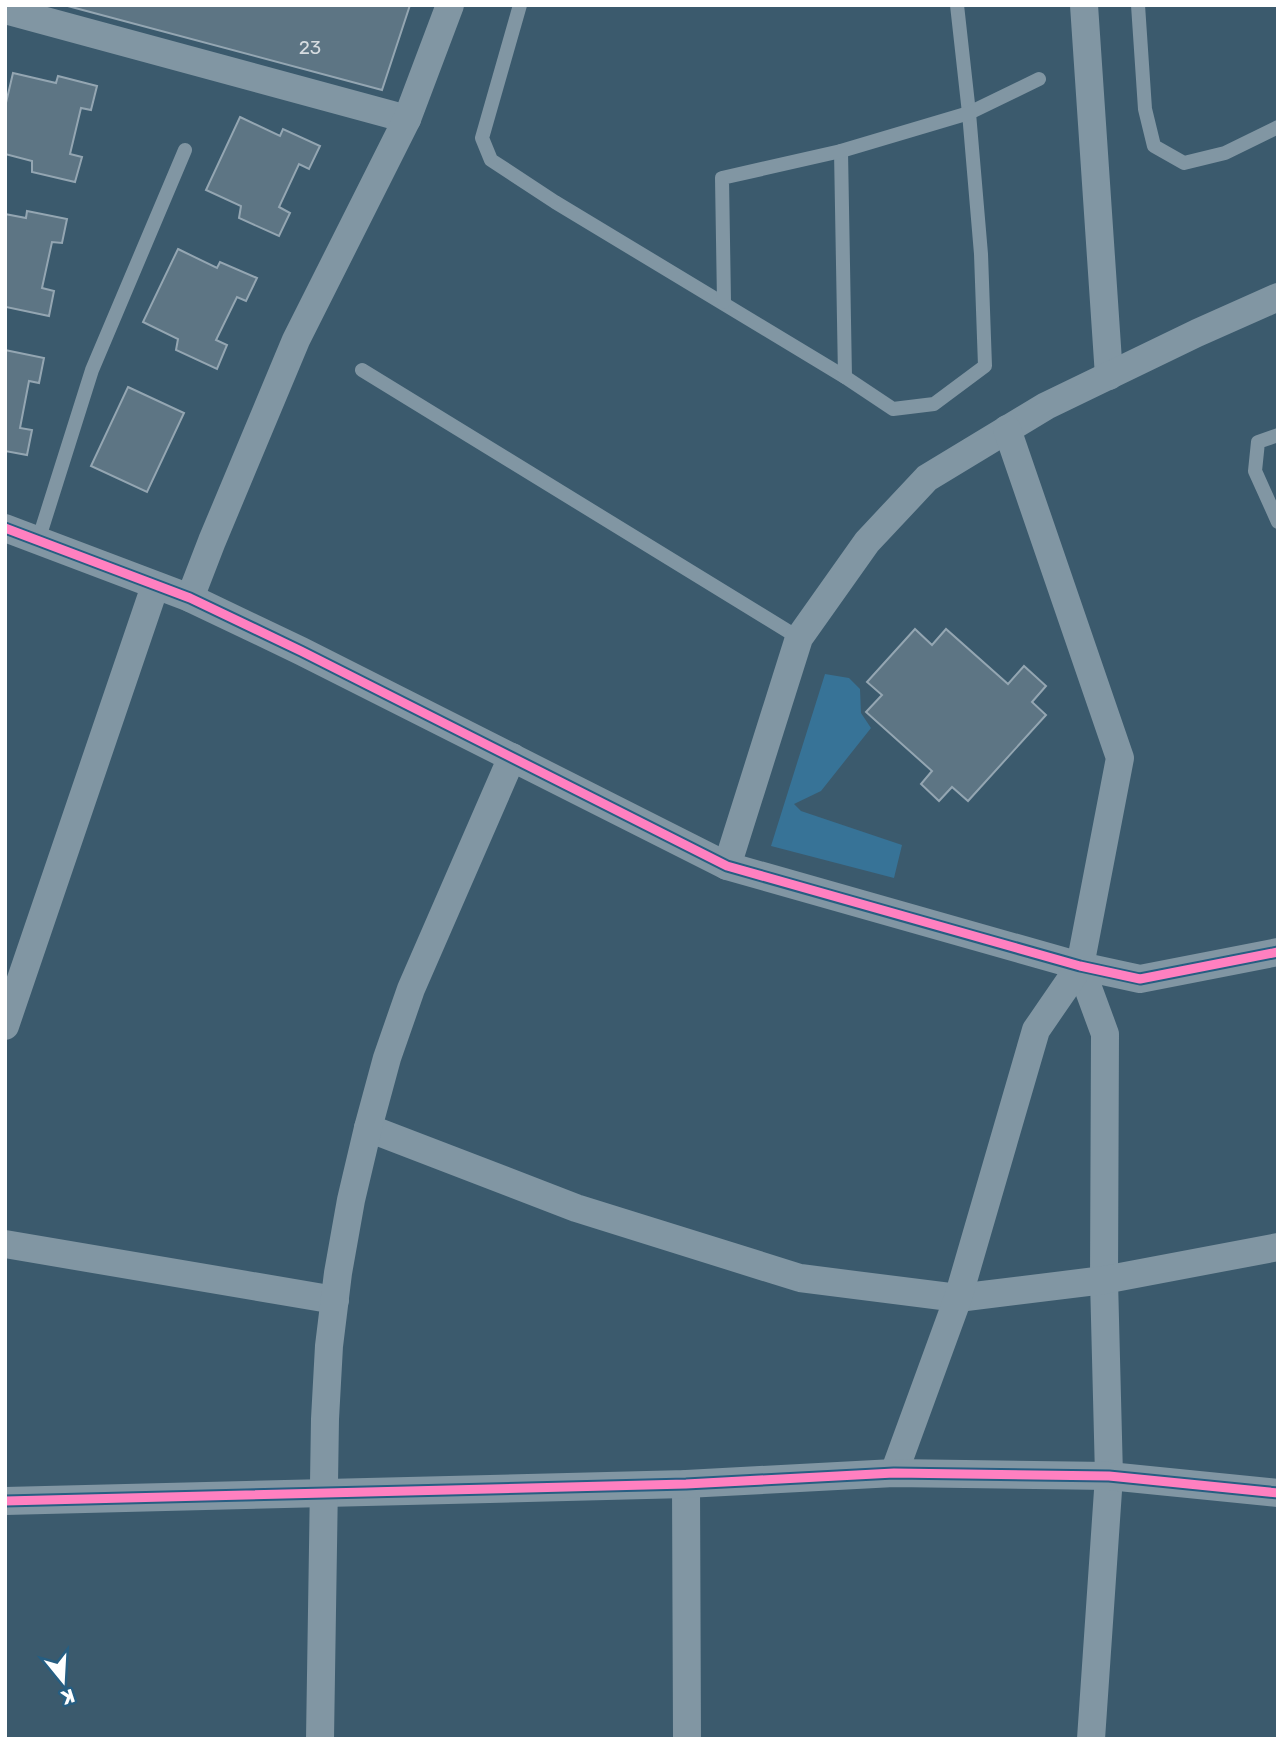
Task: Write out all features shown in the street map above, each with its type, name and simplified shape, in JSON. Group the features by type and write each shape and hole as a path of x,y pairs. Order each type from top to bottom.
{"street":[{"path":"190,598 296,340 407,119 450,5"},
{"path":"1084,5 1110,376"},
{"path":"5,10 407,119"},
{"path":"727,866 799,638 867,542 927,478 1046,406 1278,297"},
{"path":"894,1474 958,1298 1036,1031 1080,966 1120,758 1007,429"},
{"path":"5,528 190,598 301,651 727,866 1080,966 1140,979 1278,952"},
{"path":"5,1027 155,586"},
{"path":"320,1739 325,1407 329,1346 351,1200 387,1058 411,989 512,757"},
{"path":"1080,966 1105,1034 1104,1280 1108,1476 1091,1739"},
{"path":"368,1128 576,1208 800,1278 958,1298 1104,1280 1278,1247"},
{"path":"5,1244 335,1300"},
{"path":"5,1501 686,1484 894,1474 1108,1476 1278,1493"},
{"path":"686,1484 687,1739"}],"lane":[{"path":"520,5 482,138 491,160 893,409 934,404 985,366 981,254 970,113 957,5"},
{"path":"1138,5 1145,108 1154,146 1184,163 1225,153 1278,127"},
{"path":"724,302 722,178 841,151 970,113 1039,79"},
{"path":"38,541 92,370 185,150"},
{"path":"841,151 845,377"},
{"path":"362,370 799,638"},
{"path":"1278,435 1258,442 1255,471 1278,522"}],"shaded area":[{"path":"825,674 849,678 860,689 861,713 871,728 821,791 794,804 801,811 902,845 894,878 771,846"}],"building":[{"path":"64,5 410,5 382,90"},
{"path":"13,73 56,83 58,76 97,86 91,110 81,108 70,154 82,157 75,182 32,172 32,161 5,154 5,107"},
{"path":"240,117 280,136 283,129 320,146 309,169 299,164 279,207 290,213 279,236 239,218 241,206 206,190"},
{"path":"27,211 67,219 62,243 52,242 42,288 54,291 49,316 6,307 5,214 26,218"},
{"path":"178,249 217,268 220,262 257,278 246,301 237,297 216,340 227,345 217,369 176,350 178,339 143,322"},
{"path":"5,350 44,358 39,383 29,381 20,428 32,430 27,455 5,451"},
{"path":"128,387 184,413 147,492 91,466"},
{"path":"915,629 932,645 946,629 1008,684 1024,666 1046,686 1032,702 1046,715 968,801 952,787 939,801 921,784 932,771 866,712 882,695 867,682"}],"cycle path":[{"path":"5,528 190,598 301,651 727,866 1080,966 1140,979 1278,952"},
{"path":"5,1501 686,1484 894,1473 1109,1476 1278,1493"}]}
